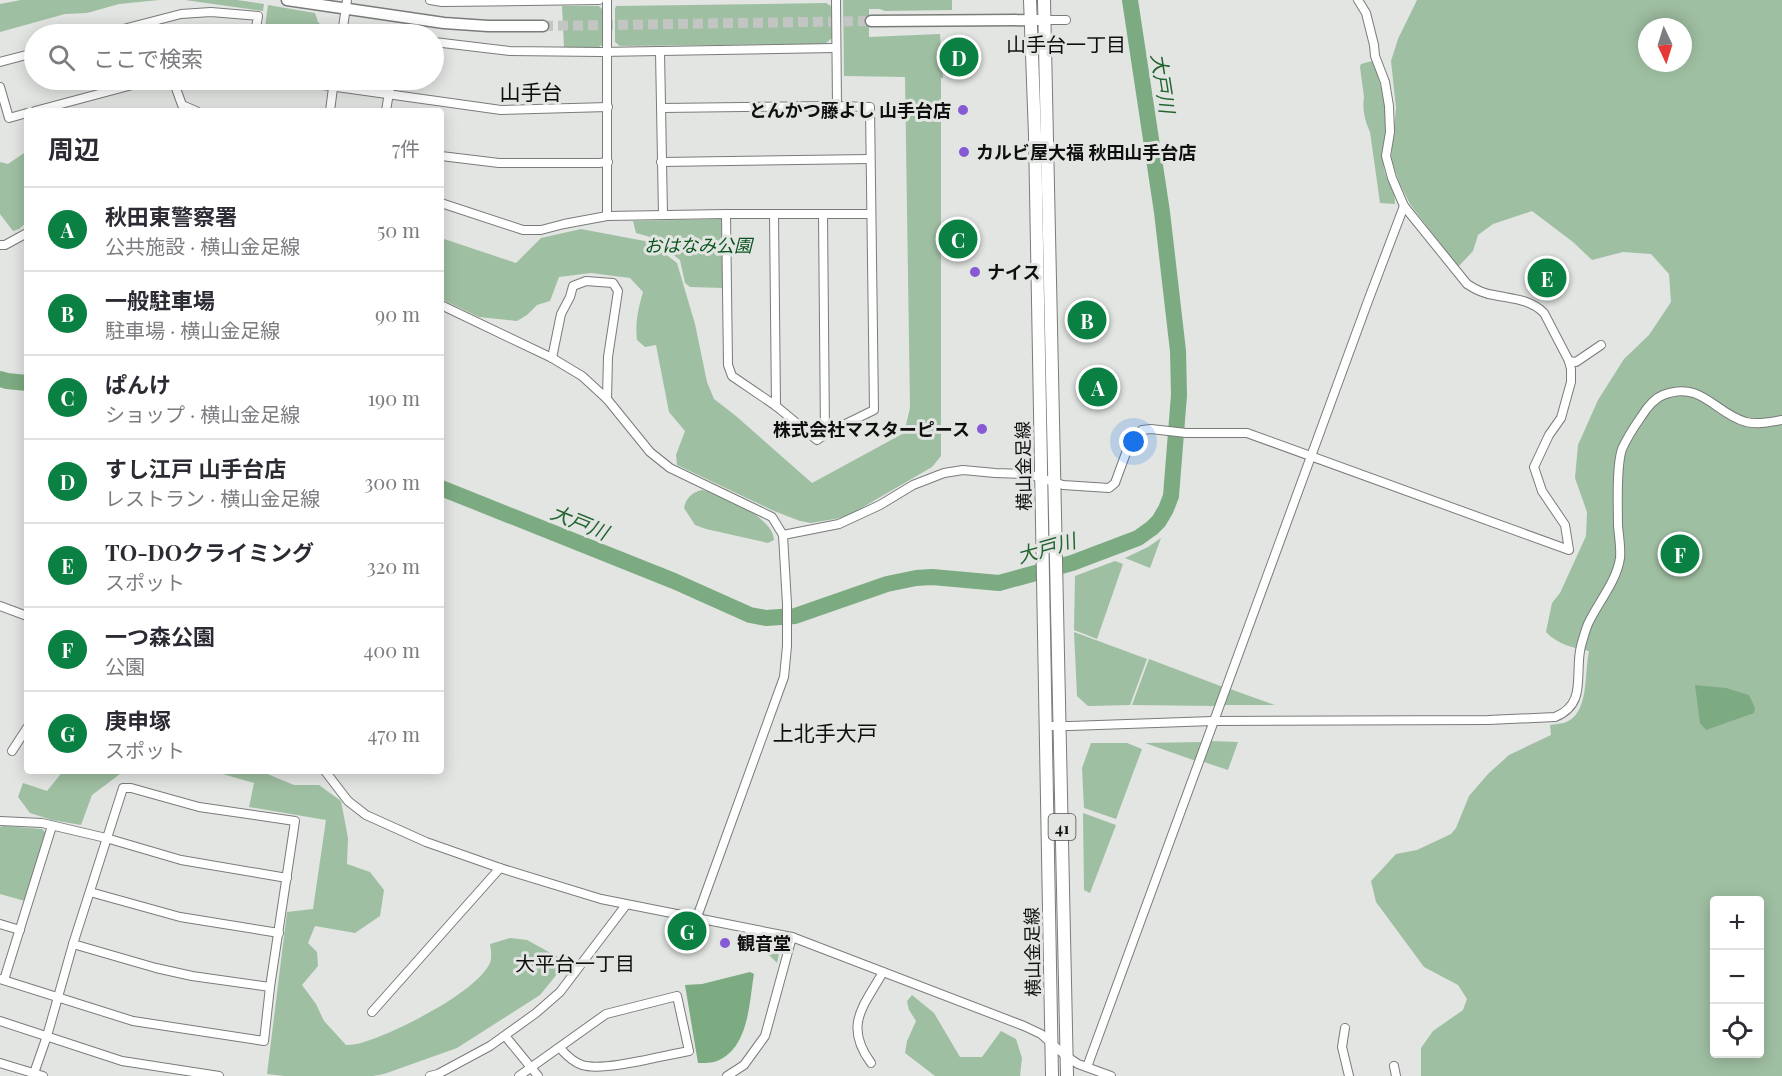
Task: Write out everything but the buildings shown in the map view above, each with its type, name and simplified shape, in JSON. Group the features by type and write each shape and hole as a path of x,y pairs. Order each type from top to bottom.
{"main road":[{"name":"横山金足線","path":"1030,0 1048,480"},
{"name":"横山金足線","path":"1044,0 1049,558 1046,726 1052,1076"},
{"name":"横山金足線","path":"1049,580 1059,726 1067,1076"}],"street":[{"path":"287,0 346,4 444,23 543,26"},
{"path":"430,0 442,2 599,0"},
{"path":"607,0 608,216"},
{"path":"836,0 837,106"},
{"path":"783,535 839,524 880,505 913,485 944,473 963,470 1028,474 1063,485 1109,488 1115,483 1130,442 1142,430 1151,429 1183,433 1247,433 1569,550 1565,525 1542,491 1534,467 1561,418 1571,382 1569,361 1544,313 1527,301 1492,295 1478,291 1467,284 1404,206 1392,178 1386,156 1390,132 1385,82 1375,56 1366,14 1358,0"},
{"path":"343,24 346,4"},
{"path":"142,24 181,14 211,12 258,16 257,24"},
{"path":"871,21 1066,21"},
{"path":"444,43 510,51 607,52 835,48"},
{"path":"660,51 663,215"},
{"path":"0,62 24,56"},
{"path":"0,87 9,118 24,114"},
{"path":"46,108 114,90"},
{"path":"177,90 182,105 189,108"},
{"path":"330,108 333,90"},
{"path":"366,90 501,110 608,107"},
{"path":"387,108 390,90"},
{"path":"662,108 870,107 874,410 817,440 776,406 732,376 728,365 726,214"},
{"path":"444,156 499,163 608,162"},
{"path":"661,162 870,159"},
{"path":"444,204 523,230 541,230 608,216 870,214"},
{"path":"1087,1067 1404,206"},
{"path":"774,214 776,406"},
{"path":"823,214 825,434"},
{"path":"0,245 5,245 24,235"},
{"path":"552,358 561,314 570,297 573,285 586,281 613,283 618,291 608,357 608,399"},
{"path":"444,306 552,358 582,376 608,399 650,452 670,468 772,517 783,535 787,604 784,677 698,917"},
{"path":"1569,361 1576,362 1601,345"},
{"path":"1046,726 1488,720 1555,717 1564,714 1577,695 1578,661 1588,624 1612,581 1620,559 1618,481 1622,450 1648,406 1661,396 1689,391 1701,394 1738,419 1758,423 1782,420"},
{"path":"0,606 24,615"},
{"path":"12,751 24,733"},
{"path":"327,774 348,801 366,814 426,842 500,868 601,899 792,937 1024,1026 1041,1034 1066,1056 1111,1076"},
{"path":"33,1074 47,1036 58,997 73,944 123,788 131,788 199,807 295,821 264,1041 133,1021 58,997 2,980 52,826"},
{"path":"0,821 42,823 106,838 181,860 287,878"},
{"path":"372,1012 500,868"},
{"path":"90,892 180,917 279,933"},
{"path":"430,1076 438,1074 506,1037 536,1013 560,992 626,905"},
{"path":"0,924 20,930"},
{"path":"727,1076 741,1073 744,1065 765,1036 792,937"},
{"path":"73,944 192,976 270,987"},
{"path":"871,1062 861,1050 857,1035 857,1022 884,972"},
{"path":"519,1076 606,1014 677,996 689,1051 599,1068 581,1065 568,1057 560,1048"},
{"path":"0,1021 122,1061 219,1076"},
{"path":"1345,1028 1342,1047 1349,1076"},
{"path":"506,1037 538,1076"},
{"path":"0,1063 43,1076"},
{"path":"1394,1066 1396,1076"}],"green space":[{"path":"21,0 159,0 119,4 87,13 65,14 0,32 0,4"},
{"path":"185,0 237,0 264,4 263,11"},
{"path":"843,0 952,0 952,10 885,11 869,9 869,37 940,34 943,78 941,78 941,456 932,467 846,517 811,523 800,521 677,465 676,455 685,431 669,412 656,345 645,347 637,340 637,316 643,292 630,278 591,273 559,277 550,301 537,305 517,321 479,317 444,300 444,239 516,263 541,238 581,229 650,242 677,263 695,324 707,382 714,399 812,483 904,433 910,408 905,77 844,76"},
{"path":"1417,0 1782,0 1782,1076 1421,1076 1421,1048 1433,1031 1463,1010 1467,999 1458,985 1424,967 1376,902 1371,881 1396,854 1417,850 1451,834 1456,828 1469,796 1488,774 1509,755 1551,735 1550,725 1564,723 1578,711 1584,692 1589,651 1571,647 1546,632 1552,603 1560,593 1586,536 1587,512 1575,478 1578,445 1598,400 1624,359 1649,335 1671,302 1669,274 1651,254 1623,252 1592,260 1573,242 1532,211 1493,224 1478,235 1473,251 1458,267 1410,204 1391,159 1396,108 1391,61 1398,39"},
{"path":"826,3 831,6 832,38 825,44 620,46 615,42 616,6"},
{"path":"268,5 315,13 320,24 265,24"},
{"path":"562,6 599,6 602,9 603,44 599,47 564,47"},
{"path":"1372,61 1386,107 1384,169 1395,204 1380,203 1370,132 1364,115 1360,67 1361,64"},
{"path":"24,153 24,225 13,231 0,214 0,162 8,164"},
{"name":"おはなみ公園","path":"721,219 724,288 690,287 685,283 680,260 650,237 636,233 633,221"},
{"path":"702,490 722,496 756,515 771,531 774,540 768,543 695,525 684,508 690,496"},
{"path":"1161,538 1150,568 1125,558 1148,547"},
{"path":"1115,561 1123,564 1097,639 1074,630 1075,576"},
{"path":"1074,632 1147,659 1130,705 1088,706 1077,696"},
{"path":"1149,659 1223,687 1216,706 1132,705"},
{"path":"1230,689 1275,705 1224,705"},
{"path":"1211,741 1238,742 1228,770 1204,762"},
{"path":"1202,742 1196,761 1145,743"},
{"path":"1091,743 1127,743 1142,749 1116,819 1084,808 1082,768"},
{"path":"120,774 92,795 81,825 30,813 18,797 23,783 47,791 60,775"},
{"path":"222,774 267,774 294,785 319,785 341,801 348,838 347,864 370,872 384,890 380,916 355,933 315,926 308,943 317,952 318,966 302,985 316,1004 324,1021 346,1045 362,1043 395,1030 453,998 482,974 490,963 490,944 510,938 527,940 567,962 540,995 457,1048 373,1076 267,1074 287,912 313,909 326,820 249,807 254,783"},
{"path":"1083,813 1116,825 1090,893 1084,890"},
{"path":"0,827 42,829 47,834 25,901 0,894"},
{"path":"757,943 777,945 780,949 777,963"},
{"path":"912,995 934,1013 960,1057 982,1057 1001,1031 1016,1039 1022,1058 1020,1076 935,1076 905,1053 907,1041 916,1021 909,1010 907,1001"}],"shaded area":[{"path":"1695,685 1726,688 1749,695 1755,708 1754,713 1706,730 1700,723"},
{"path":"750,972 754,974 749,1011 736,1046 728,1055 717,1061 698,1063 685,985 702,984"}],"waterway":[{"name":"大戸川","path":"444,489 674,581 750,615 766,618 795,616 887,584 916,578 932,577 999,583 1072,563 1138,538 1159,521 1171,496 1179,395 1178,351 1162,212 1130,0"},
{"name":"大戸川","path":"0,379 24,383"}],"tunnel":[{"path":"543,26 871,21"}],"place":[{"name":"すし江戸 山手台店","path":"959,57"},
{"name":"とんかつ藤よし 山手台店","path":"963,110"},
{"name":"カルビ屋大福 秋田山手台店","path":"964,152"},
{"name":"ぱんけ","path":"958,239"},
{"name":"ナイス","path":"975,272"},
{"name":"TO-DOクライミング","path":"1547,278"},
{"name":"一般駐車場","path":"1087,320"},
{"name":"秋田東警察署","path":"1098,387"},
{"name":"株式会社マスターピース","path":"982,429"},
{"name":"一つ森公園","path":"1680,554"},
{"name":"庚申塚","path":"687,931"},
{"name":"観音堂","path":"725,943"}],"district":[{"name":"山手台一丁目","path":"1066,43"},
{"name":"山手台","path":"531,91"},
{"name":"上北手大戸","path":"825,732"},
{"name":"大平台一丁目","path":"575,962"}]}
